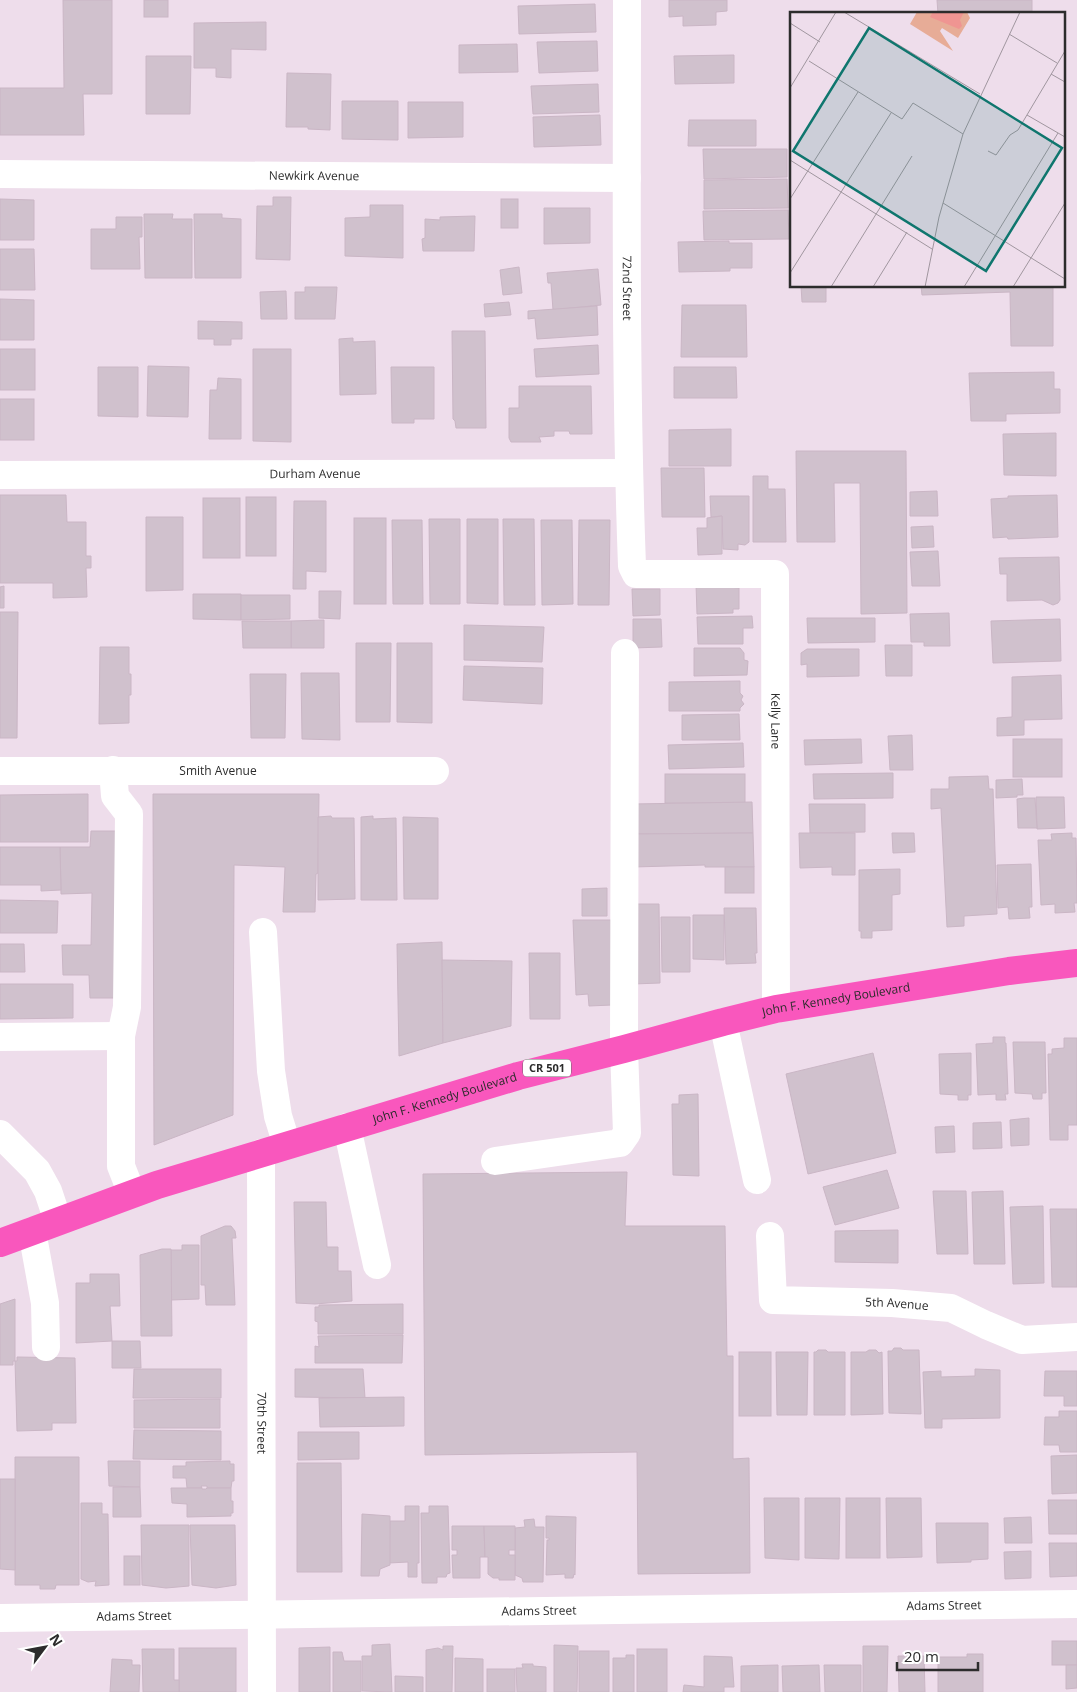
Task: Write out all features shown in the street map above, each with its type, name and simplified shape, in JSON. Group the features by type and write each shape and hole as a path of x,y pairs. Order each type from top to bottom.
{"main road":[{"name":"John F. Kennedy Boulevard","path":"0,1243 132,1194 287,1145 518,1076 776,1008 1010,971 1077,963"}],"street":[{"name":"72nd Street","path":"628,0 629,472 632,566 636,574"},
{"name":"Newkirk Avenue","path":"0,174 627,178"},
{"name":"Durham Avenue","path":"0,475 629,472"},
{"name":"Kelly Lane","path":"636,574 775,574 776,1008"},
{"path":"495,1161 620,1143 627,1133 624,1049 625,653"},
{"path":"113,770 115,796 129,814 127,1007 121,1036 121,1166 132,1194"},
{"name":"Smith Avenue","path":"0,771 435,771"},
{"path":"263,932 271,1071 278,1116 287,1145"},
{"path":"723,1022 756,1180"},
{"path":"0,1037 121,1036"},
{"path":"347,1127 377,1265"},
{"path":"0,1134 37,1171 48,1191 58,1221"},
{"name":"70th Street","path":"261,1153 262,1692"},
{"path":"32,1231 46,1303 46,1347"},
{"name":"5th Avenue","path":"770,1236 773,1300 892,1303 951,1308 986,1326 1022,1340 1077,1337"},
{"name":"Adams Street","path":"0,1618 1077,1604"}],"building":[{"path":"63,0 112,0 112,94 83,94 84,135 0,135 0,88 64,88"},
{"path":"144,0 168,0 168,17 144,17"},
{"path":"669,0 727,0 727,11 716,12 716,25 683,26 683,16 669,17"},
{"path":"937,0 1032,0 1032,12 938,12"},
{"path":"595,4 596,32 519,34 518,6"},
{"path":"266,22 266,50 231,49 231,78 216,77 216,68 194,68 194,23"},
{"path":"597,41 598,71 539,73 537,42"},
{"path":"517,44 518,72 459,73 459,45"},
{"path":"734,55 734,83 675,84 674,56"},
{"path":"146,56 191,56 190,114 146,114"},
{"path":"287,73 331,74 330,130 286,127"},
{"path":"598,84 599,112 533,114 531,86"},
{"path":"342,101 398,101 398,140 342,139"},
{"path":"408,102 463,102 463,137 408,138"},
{"path":"600,115 601,145 534,147 533,117"},
{"path":"689,120 756,120 756,146 688,146"},
{"path":"703,149 787,149 787,177 704,179"},
{"path":"787,179 788,208 704,209 704,180"},
{"path":"273,197 291,197 290,260 256,259 257,206 273,206"},
{"path":"0,199 34,200 34,240 0,240"},
{"path":"501,199 518,199 518,228 501,228"},
{"path":"370,205 403,205 403,258 345,256 345,218 370,217"},
{"path":"544,208 590,208 590,243 544,244"},
{"path":"788,210 789,239 704,240 703,211"},
{"path":"144,214 173,214 172,219 192,219 192,278 145,278"},
{"path":"194,214 222,214 222,218 241,219 241,278 195,278"},
{"path":"475,216 474,251 423,251 422,239 425,238 425,219 440,220 440,217"},
{"path":"116,217 142,217 142,237 139,237 140,269 91,269 91,229 116,229"},
{"path":"729,241 729,243 752,243 752,268 730,268 730,271 679,272 678,242"},
{"path":"0,249 34,249 35,290 0,290"},
{"path":"519,267 522,293 503,295 500,270"},
{"path":"598,269 601,305 553,310 551,283 548,283 547,273"},
{"path":"305,287 337,287 335,319 295,319 295,292 305,292"},
{"path":"801,288 826,288 826,302 802,302"},
{"path":"921,288 1053,288 1053,346 1011,346 1010,292 922,295"},
{"path":"286,291 287,319 261,319 260,292"},
{"path":"0,299 34,300 34,340 0,340"},
{"path":"509,302 511,315 485,317 484,304"},
{"path":"682,305 746,305 747,357 681,357"},
{"path":"597,306 598,335 537,339 535,318 528,319 528,311"},
{"path":"198,321 242,322 242,339 231,339 231,345 214,345 214,339 198,339"},
{"path":"452,331 485,331 486,428 456,428 453,419"},
{"path":"353,338 353,342 375,341 376,394 340,395 339,339"},
{"path":"598,345 599,374 536,377 534,349"},
{"path":"0,349 35,349 35,390 0,390"},
{"path":"253,349 291,349 291,442 253,441"},
{"path":"148,366 189,367 188,417 147,416"},
{"path":"98,367 138,367 138,417 98,416"},
{"path":"391,367 434,367 434,419 414,419 414,423 392,423"},
{"path":"674,367 736,367 737,398 674,398"},
{"path":"1054,372 1054,389 1060,389 1060,413 1006,414 1006,421 971,421 969,373"},
{"path":"218,378 241,379 241,439 209,439 210,390 217,390"},
{"path":"519,386 591,386 592,434 570,434 569,431 554,431 554,436 539,437 541,442 511,442 509,438 509,408 519,408"},
{"path":"0,399 34,399 34,440 0,440"},
{"path":"731,429 731,466 669,466 669,430"},
{"path":"1056,433 1056,476 1004,475 1003,434"},
{"path":"796,451 906,451 907,613 861,614 860,483 834,483 835,542 797,542"},
{"path":"661,468 704,468 705,517 662,517"},
{"path":"753,476 768,476 768,489 785,489 786,542 753,542"},
{"path":"937,491 938,516 910,516 910,492"},
{"path":"0,495 66,495 67,522 86,522 86,556 91,556 91,568 86,568 87,597 53,598 53,583 0,583"},
{"path":"1057,495 1058,537 993,538 991,499 1008,498 1008,496"},
{"path":"710,496 749,496 749,542 745,545 738,544 738,550 723,549 722,516 711,517"},
{"path":"246,497 276,497 276,556 246,556"},
{"path":"203,498 240,498 240,558 203,558"},
{"path":"294,501 326,501 326,572 306,571 306,589 293,589"},
{"path":"722,516 722,554 698,555 697,528 707,528 707,518"},
{"path":"146,517 183,517 183,590 146,591"},
{"path":"354,518 386,518 386,604 354,604"},
{"path":"429,519 460,519 460,604 430,604"},
{"path":"467,519 498,519 498,604 467,603"},
{"path":"503,519 534,519 535,605 504,605"},
{"path":"392,520 422,520 423,604 393,604"},
{"path":"541,520 572,520 573,604 542,605"},
{"path":"579,520 610,520 609,605 578,605"},
{"path":"933,526 934,547 912,548 911,527"},
{"path":"938,551 940,586 912,586 910,552"},
{"path":"1059,557 1060,600 1058,603 1053,605 1042,600 1007,601 1007,574 1000,574 999,558"},
{"path":"696,584 739,588 739,609 733,609 733,613 697,614"},
{"path":"4,586 4,608 0,608 0,587"},
{"path":"632,589 660,589 660,615 633,616"},
{"path":"319,591 341,591 340,619 319,618"},
{"path":"193,594 241,594 241,620 193,619"},
{"path":"241,595 290,595 290,619 241,620"},
{"path":"0,612 18,612 17,738 0,738"},
{"path":"949,613 950,646 924,646 924,642 911,642 910,614"},
{"path":"752,616 753,628 743,628 743,644 698,644 697,617"},
{"path":"807,618 875,618 875,642 808,643"},
{"path":"633,619 661,619 662,647 633,648"},
{"path":"1060,619 1061,661 993,663 991,621"},
{"path":"324,620 324,648 291,648 291,621"},
{"path":"242,621 291,621 291,648 243,648"},
{"path":"464,625 544,627 542,662 464,660"},
{"path":"356,643 391,643 390,722 356,722"},
{"path":"397,643 432,643 432,723 397,722"},
{"path":"885,645 912,645 912,676 886,676"},
{"path":"100,647 129,647 131,695 129,695 129,723 99,724"},
{"path":"694,648 740,648 744,653 744,660 748,661 747,675 694,676"},
{"path":"807,649 859,649 859,676 807,677 807,664 801,665 801,653"},
{"path":"464,666 543,668 542,704 463,700"},
{"path":"301,673 339,673 340,740 302,739"},
{"path":"250,674 286,674 285,738 251,738"},
{"path":"1061,675 1062,719 1024,720 1024,735 997,736 997,718 1012,717 1012,677"},
{"path":"740,681 740,693 743,696 741,700 744,704 740,711 669,711 669,682"},
{"path":"739,714 740,740 682,740 682,715"},
{"path":"912,735 913,770 890,770 888,736"},
{"path":"861,739 862,763 805,765 804,740"},
{"path":"1013,739 1062,739 1062,777 1013,777"},
{"path":"743,743 744,767 669,769 668,745"},
{"path":"893,773 893,798 814,799 813,774"},
{"path":"665,774 745,774 745,803 665,803"},
{"path":"988,776 989,789 993,789 997,914 964,916 964,926 947,927 941,808 931,809 931,789 949,789 949,777"},
{"path":"1022,779 1023,795 996,798 996,780"},
{"path":"88,794 88,842 0,842 0,795"},
{"path":"153,794 319,794 318,873 316,874 315,912 283,912 285,867 234,865 233,1115 154,1145"},
{"path":"1036,797 1064,797 1065,828 1037,829"},
{"path":"1035,798 1037,828 1018,828 1017,799"},
{"path":"752,802 753,833 633,834 632,804"},
{"path":"809,804 865,804 865,832 810,833"},
{"path":"331,816 332,818 354,818 355,899 318,900 318,817"},
{"path":"373,816 373,819 396,818 397,900 361,900 361,817"},
{"path":"403,817 438,818 438,899 404,899"},
{"path":"91,831 116,831 116,998 90,998 89,975 63,975 62,945 91,945 92,893 61,894 60,847 90,847"},
{"path":"753,833 754,867 705,867 705,865 633,867 633,834"},
{"path":"799,833 855,833 855,875 832,875 832,867 800,868"},
{"path":"892,833 914,833 915,852 893,853"},
{"path":"1072,833 1072,838 1076,838 1077,903 1074,903 1075,912 1055,913 1055,904 1041,905 1038,840 1052,840 1051,834"},
{"path":"0,847 60,847 61,890 41,891 41,885 0,885"},
{"path":"1031,864 1032,907 1029,907 1030,918 1009,919 1008,907 998,908 997,865"},
{"path":"725,867 754,867 754,893 725,893"},
{"path":"900,869 900,894 892,895 892,930 872,931 872,938 861,938 861,931 859,931 859,870"},
{"path":"607,888 607,916 582,916 582,889"},
{"path":"0,900 58,901 57,933 0,933"},
{"path":"631,904 659,904 660,983 633,984"},
{"path":"724,908 756,908 756,963 726,964"},
{"path":"693,915 724,915 724,960 693,959"},
{"path":"661,917 690,917 690,972 662,972"},
{"path":"573,920 611,920 612,1005 589,1006 588,994 576,995"},
{"path":"442,942 443,1043 399,1056 397,944"},
{"path":"0,944 24,944 25,972 0,972"},
{"path":"529,953 560,953 560,1019 530,1019"},
{"path":"442,960 512,961 511,1026 443,1043"},
{"path":"0,984 73,984 73,1018 0,1019"},
{"path":"993,1037 1005,1037 1008,1094 1005,1094 1006,1100 996,1100 996,1094 978,1095 976,1044 993,1043"},
{"path":"1064,1038 1077,1038 1077,1125 1068,1125 1068,1140 1050,1140 1048,1054 1052,1054 1052,1049 1064,1048"},
{"path":"1013,1042 1045,1042 1046,1093 1042,1093 1042,1099 1033,1099 1032,1094 1015,1093"},
{"path":"873,1053 896,1153 808,1174 786,1074"},
{"path":"971,1053 971,1095 968,1095 968,1100 958,1100 958,1095 940,1094 939,1054"},
{"path":"698,1094 699,1176 673,1175 672,1104 679,1104 679,1095"},
{"path":"1029,1118 1029,1145 1011,1146 1010,1120"},
{"path":"1001,1122 1002,1148 973,1149 973,1123"},
{"path":"954,1126 955,1152 936,1153 935,1127"},
{"path":"887,1170 899,1208 835,1225 823,1187"},
{"path":"627,1172 625,1226 725,1226 727,1356 733,1356 733,1459 749,1458 750,1573 638,1574 637,1452 425,1455 423,1174"},
{"path":"933,1191 966,1191 968,1254 937,1254"},
{"path":"1003,1191 1005,1264 974,1264 972,1192"},
{"path":"294,1202 326,1202 327,1247 338,1247 338,1271 351,1271 352,1301 315,1304 296,1303"},
{"path":"1043,1206 1044,1283 1013,1284 1010,1207"},
{"path":"1050,1209 1077,1209 1077,1287 1052,1287"},
{"path":"225,1226 231,1226 235,1231 236,1238 232,1238 235,1305 206,1305 205,1285 201,1285 201,1236"},
{"path":"898,1230 898,1263 835,1262 835,1231"},
{"path":"182,1245 199,1245 199,1299 171,1300 171,1250 182,1250"},
{"path":"162,1249 171,1249 172,1336 141,1336 140,1255"},
{"path":"90,1274 119,1274 120,1306 110,1306 112,1341 76,1343 76,1283 90,1283"},
{"path":"15,1299 15,1361 13,1361 13,1365 0,1365 0,1304"},
{"path":"403,1304 403,1334 318,1334 318,1322 315,1321 315,1307 319,1307 319,1305"},
{"path":"403,1335 402,1363 315,1363 315,1346 319,1347 318,1336"},
{"path":"112,1341 140,1341 141,1368 112,1368"},
{"path":"894,1348 919,1350 921,1414 889,1413 888,1351 892,1351"},
{"path":"818,1350 845,1352 845,1415 814,1415 814,1352"},
{"path":"869,1350 882,1352 883,1414 851,1415 851,1352 866,1352"},
{"path":"739,1352 771,1352 771,1416 739,1416"},
{"path":"776,1352 808,1352 807,1415 777,1415"},
{"path":"17,1357 75,1358 76,1423 52,1423 52,1430 17,1431 15,1361 17,1361"},
{"path":"134,1369 221,1369 221,1398 133,1398"},
{"path":"295,1369 363,1369 365,1398 295,1397"},
{"path":"975,1369 1000,1370 1000,1418 942,1419 942,1428 925,1428 923,1372 941,1371 941,1377 975,1376"},
{"path":"1045,1371 1077,1371 1077,1406 1064,1406 1064,1396 1044,1396"},
{"path":"404,1397 404,1426 320,1427 319,1398"},
{"path":"220,1399 220,1428 134,1428 134,1400"},
{"path":"1059,1411 1077,1411 1077,1452 1060,1452 1059,1445 1044,1445 1045,1417 1059,1417"},
{"path":"134,1430 221,1431 221,1460 133,1459"},
{"path":"298,1432 359,1432 359,1459 298,1460"},
{"path":"1077,1455 1077,1493 1052,1494 1051,1456"},
{"path":"15,1457 79,1457 79,1585 56,1585 55,1589 40,1589 40,1585 15,1585"},
{"path":"108,1461 140,1461 140,1487 109,1486"},
{"path":"230,1461 230,1464 234,1464 234,1481 232,1481 231,1488 207,1488 207,1486 201,1486 202,1488 187,1488 186,1478 173,1478 173,1466 186,1466 186,1462"},
{"path":"297,1463 341,1463 342,1572 297,1572"},
{"path":"0,1479 15,1479 15,1570 0,1569"},
{"path":"113,1487 140,1487 141,1517 113,1517"},
{"path":"171,1488 231,1488 233,1513 231,1513 231,1516 187,1517 187,1504 172,1503"},
{"path":"764,1498 799,1498 799,1560 765,1558"},
{"path":"805,1498 840,1498 839,1559 805,1558"},
{"path":"846,1498 880,1498 880,1558 846,1558"},
{"path":"886,1498 921,1498 922,1557 887,1558"},
{"path":"1048,1500 1077,1500 1077,1534 1049,1534"},
{"path":"81,1503 102,1503 102,1514 108,1514 109,1585 95,1586 96,1581 88,1582 81,1579"},
{"path":"405,1506 419,1506 419,1563 417,1563 417,1577 408,1577 408,1562 389,1563 390,1521 405,1521"},
{"path":"429,1506 448,1506 450,1573 446,1577 437,1577 437,1583 422,1583 421,1513 429,1513"},
{"path":"362,1514 390,1516 390,1565 380,1569 379,1576 361,1576"},
{"path":"546,1516 576,1517 575,1575 573,1578 565,1578 565,1574 546,1575 547,1540 549,1538 546,1538"},
{"path":"1031,1517 1032,1543 1005,1543 1004,1518"},
{"path":"534,1519 535,1527 544,1527 543,1582 523,1582 522,1578 515,1575 515,1528 525,1527 524,1520"},
{"path":"936,1523 988,1523 988,1559 971,1560 971,1562 937,1563"},
{"path":"141,1525 189,1525 189,1586 166,1588 142,1585"},
{"path":"190,1525 235,1525 236,1585 216,1588 192,1585"},
{"path":"452,1526 484,1526 485,1557 480,1557 480,1578 453,1578 452,1555 457,1555 457,1550 452,1550"},
{"path":"484,1526 515,1526 515,1550 509,1550 509,1555 515,1555 515,1580 499,1580 499,1578 493,1578 488,1574 488,1557 485,1557"},
{"path":"1049,1543 1077,1543 1077,1576 1050,1577"},
{"path":"1031,1551 1031,1578 1005,1579 1004,1552"},
{"path":"124,1556 140,1556 140,1585 124,1585"},
{"path":"1052,1641 1077,1641 1077,1665 1052,1665"},
{"path":"390,1644 392,1692 362,1691 362,1656 372,1656 372,1645"},
{"path":"554,1645 578,1646 577,1692 554,1692"},
{"path":"443,1646 453,1646 452,1692 426,1692 426,1650 438,1648 443,1650"},
{"path":"863,1646 888,1646 887,1692 863,1692"},
{"path":"330,1647 330,1692 299,1692 299,1648"},
{"path":"179,1648 236,1648 236,1692 179,1692"},
{"path":"142,1649 174,1649 174,1680 179,1680 179,1692 143,1692"},
{"path":"637,1649 667,1649 667,1692 637,1692"},
{"path":"579,1651 609,1651 609,1692 579,1692"},
{"path":"333,1652 342,1652 344,1661 361,1661 361,1692 333,1692"},
{"path":"967,1654 983,1654 983,1692 938,1692 938,1657 967,1657"},
{"path":"626,1655 634,1655 634,1692 613,1692 613,1658 626,1658"},
{"path":"704,1656 732,1657 734,1687 724,1687 724,1692 683,1692 684,1685 704,1687"},
{"path":"898,1656 924,1656 925,1692 899,1692"},
{"path":"455,1658 483,1659 483,1692 455,1692"},
{"path":"112,1659 132,1660 132,1665 140,1665 139,1692 110,1692"},
{"path":"522,1664 546,1667 546,1692 517,1692 516,1668 523,1668"},
{"path":"778,1665 778,1692 741,1692 741,1666"},
{"path":"819,1665 820,1692 783,1692 782,1666"},
{"path":"824,1665 861,1665 861,1692 825,1692"},
{"path":"1066,1665 1077,1665 1077,1688 1066,1689"},
{"path":"487,1669 515,1669 515,1692 487,1692"},
{"path":"395,1676 423,1677 423,1692 395,1692"}]}
